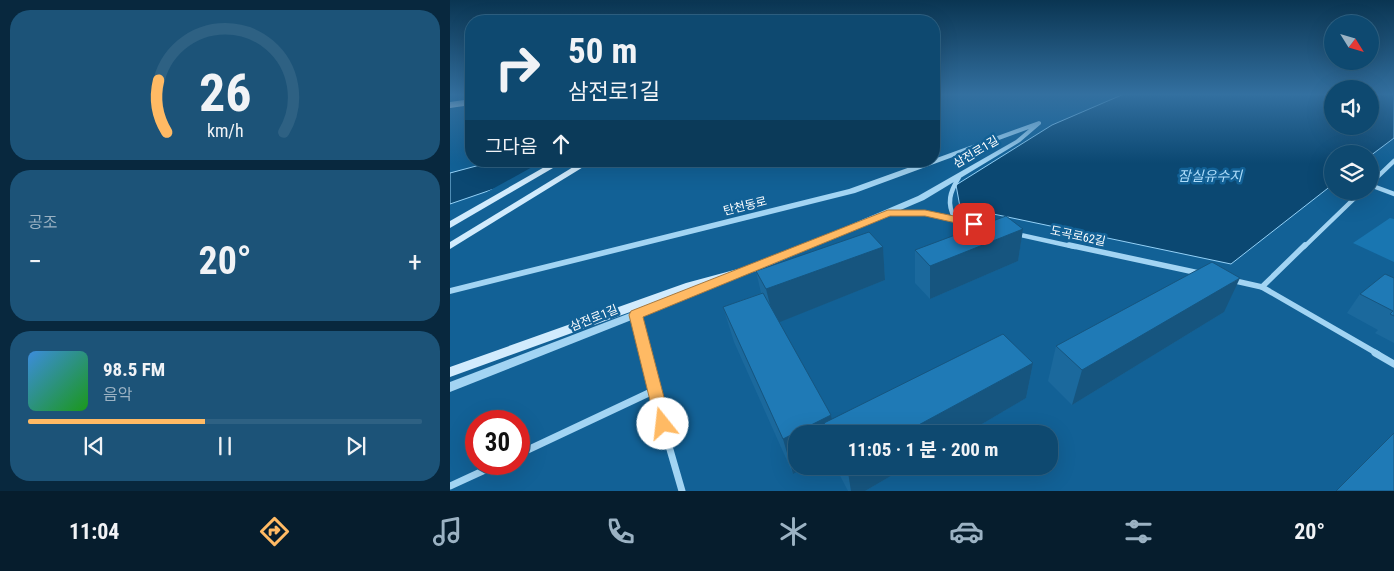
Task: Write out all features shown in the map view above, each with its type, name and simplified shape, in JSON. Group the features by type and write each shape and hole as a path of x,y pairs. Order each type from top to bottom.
{"main road":[{"path":"450,225 552,167"},
{"path":"450,247 579,167"},
{"path":"450,372 690,286 760,266"}],"street":[{"name":"삼전로1길","path":"450,387 760,266 888,213 921,198 959,177 1018,141 1039,123"},
{"name":"탄천동로","path":"940,159 1039,123"},
{"path":"1379,176 1394,162"},
{"name":"탄천동로","path":"450,291 852,191 918,167"},
{"path":"954,219 948,209 949,195 959,177"},
{"path":"1379,188 1394,194"},
{"path":"1262,287 1353,200"},
{"path":"888,213 925,213 993,228"},
{"name":"도곡로62길","path":"1012,232 1204,275"},
{"path":"1224,279 1262,287 1394,364"},
{"path":"636,315 653,391 682,491"},
{"path":"530,449 653,391"},
{"path":"450,486 474,475"}],"shaded area":[{"path":"1390,218 1394,219 1394,262 1353,243"}],"water":[{"name":"잠실유수지","path":"1071,117 1324,117 1324,135 1379,135 1379,117 1394,117 1394,138 1379,149 1379,145 1324,145 1324,191 1231,264 960,207 956,185 1052,125"},
{"path":"472,167 583,167 491,190 450,204 450,173"}],"pier":[{"path":"532,167 592,167 590,168 478,197"}],"building":[{"path":"1006,216 1023,229 930,266 915,250"},
{"path":"869,232 883,247 766,289 756,271"},
{"path":"1212,262 1240,278 1082,370 1056,346"},
{"path":"1385,274 1394,278 1394,316 1390,314 1393,311 1360,294"},
{"path":"763,293 831,415 811,425 788,425 788,436 783,439 723,307"},
{"path":"1003,334 1033,363 919,425 825,425 824,423"},
{"path":"1394,433 1394,491 1336,491"}],"route":[{"path":"663,424 653,391 636,315 888,213 925,213 974,224"}]}
